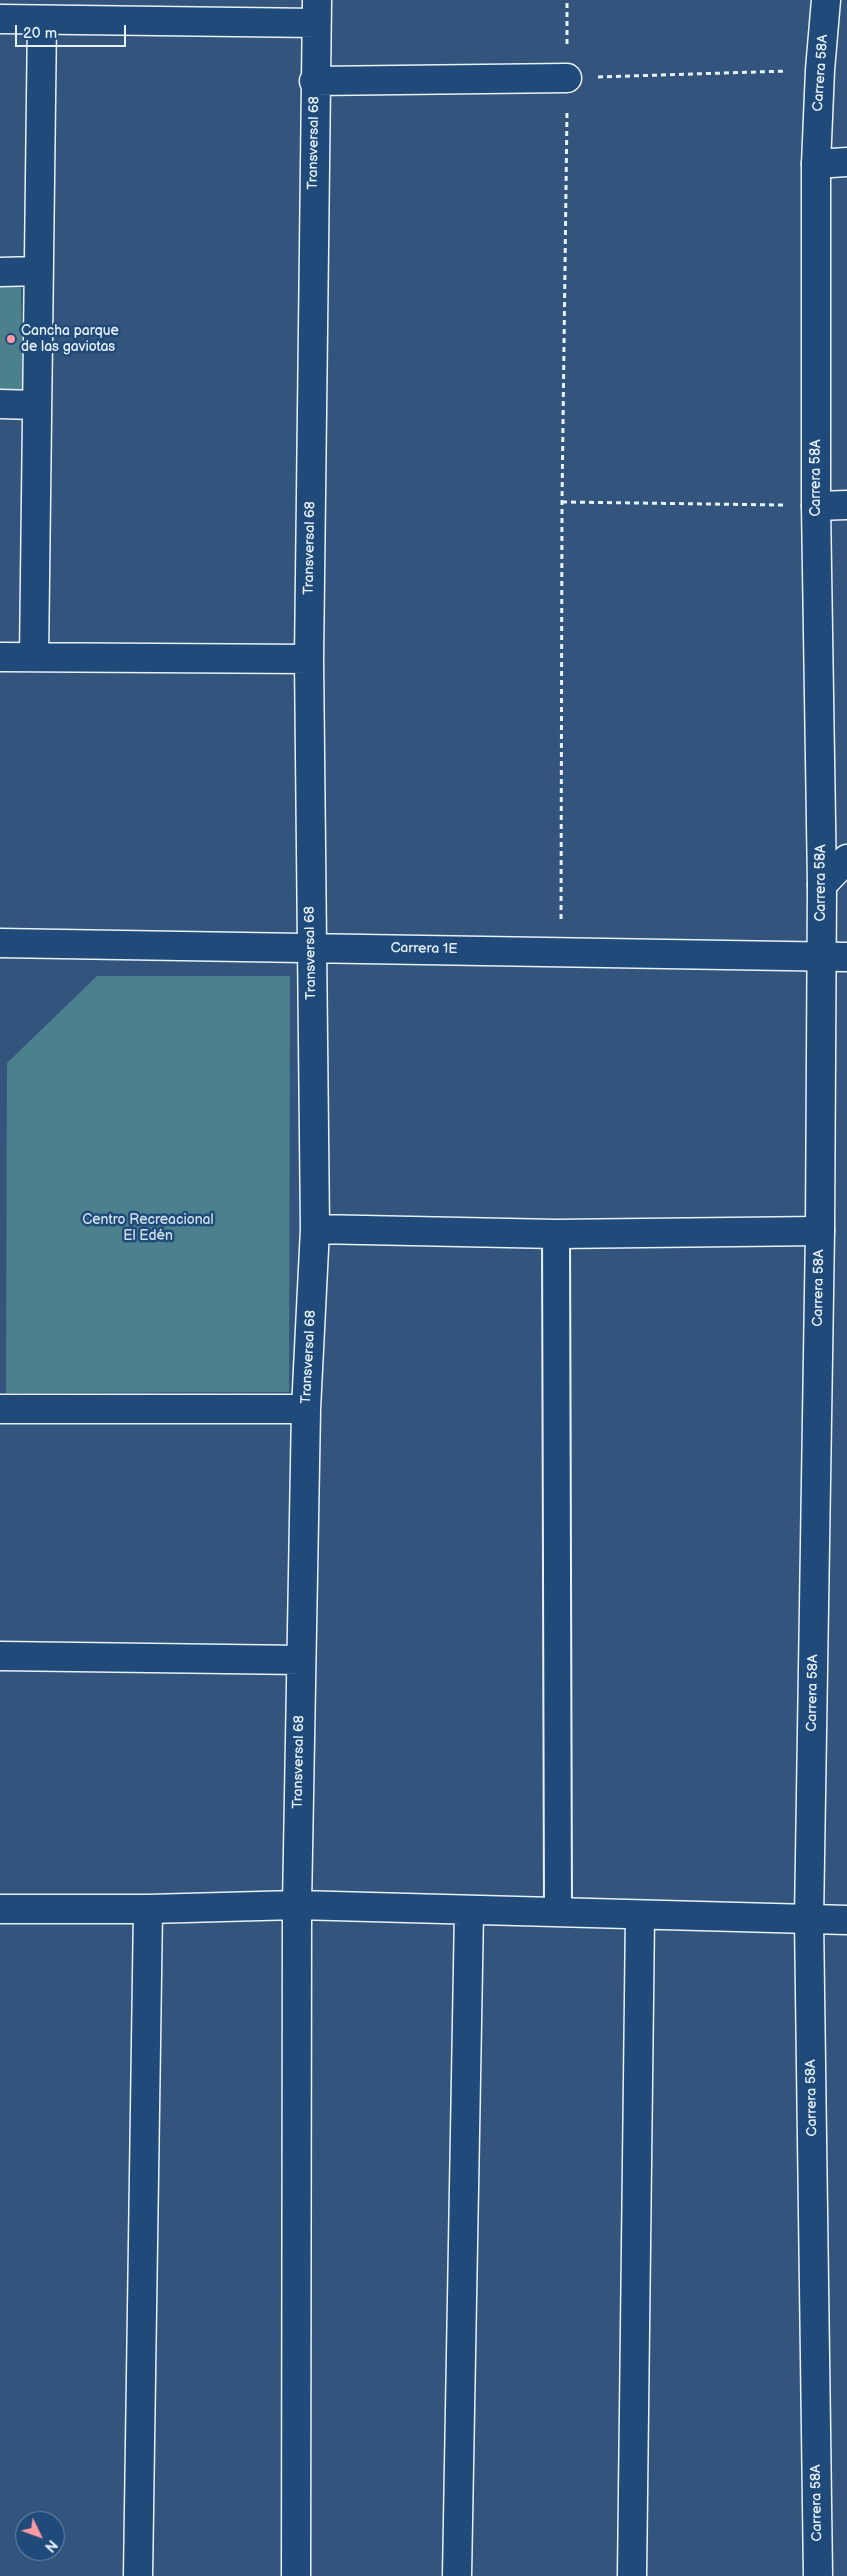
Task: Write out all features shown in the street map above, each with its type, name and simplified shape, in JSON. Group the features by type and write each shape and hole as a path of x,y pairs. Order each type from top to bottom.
{"street":[{"name":"Carrera 58A","path":"818,2576 809,1919 820,1231 834,956 822,885 816,506 816,164 820,70 826,0"},
{"path":"0,20 316,11"},
{"name":"Transversal 68","path":"296,2576 296,1905 306,1409 315,1230 310,947 309,659 316,11"},
{"path":"34,657 35,405 42,20"},
{"path":"314,80 567,78"},
{"path":"816,164 847,162"},
{"path":"0,272 38,271"},
{"path":"0,404 35,405"},
{"path":"816,506 847,505"},
{"path":"0,657 309,659"},
{"path":"822,885 847,859"},
{"name":"Carrera 1E","path":"0,943 834,956"},
{"path":"315,1230 556,1234 820,1231"},
{"path":"556,1234 558,1911"},
{"path":"0,1409 306,1409"},
{"path":"0,1656 301,1660"},
{"path":"0,1909 148,1909 296,1905 847,1920"},
{"path":"138,2576 148,1909"},
{"path":"457,2576 469,1911"},
{"path":"632,2576 640,1915"}],"path":[{"path":"561,951 562,502 567,0"},
{"path":"567,78 820,70"},
{"path":"562,502 816,506"}],"green space":[{"name":"Cancha parque de las gaviotas","path":"0,281 21,281 23,397 0,396"},
{"name":"Centro Recreacional El Edén","path":"97,976 290,976 289,1392 6,1393 7,1063"}],"place":[{"name":"Cancha parque de las gaviotas","path":"11,339"}]}
